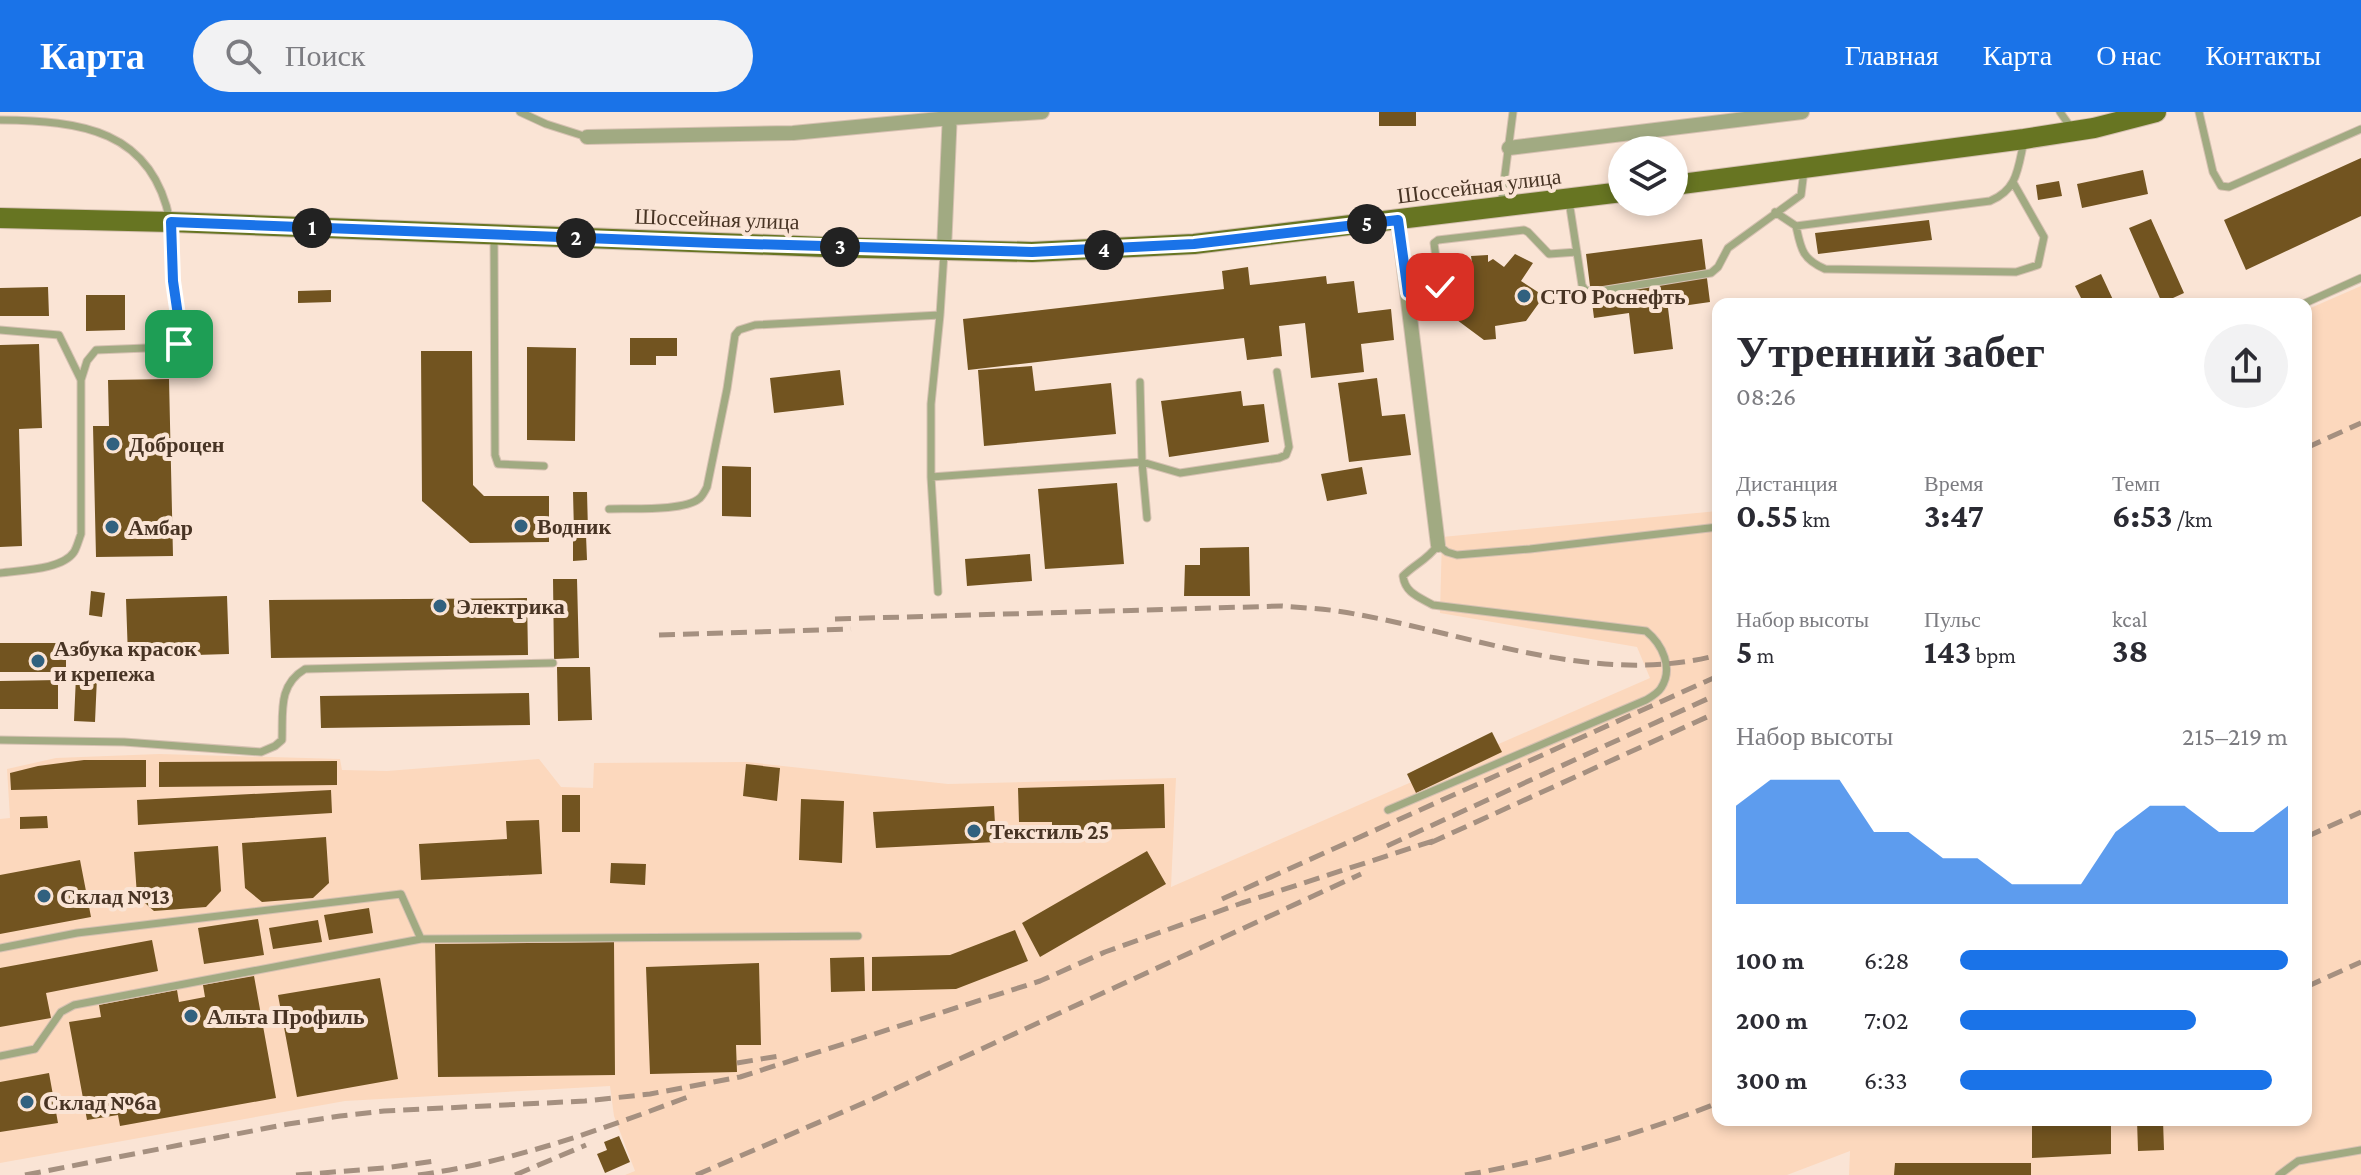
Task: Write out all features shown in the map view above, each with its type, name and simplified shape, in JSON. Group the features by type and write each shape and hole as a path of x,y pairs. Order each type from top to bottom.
{"main road":[{"path":"1688,183 2024,139 2156,112"},
{"name":"Шоссейная улица","path":"0,218 1032,252 1194,244 1608,194"}],"street":[{"path":"587,137 793,133 950,115 1042,112"},
{"path":"1509,148 1802,112"},
{"path":"944,250 950,115"},
{"path":"1398,220 1438,545"}],"lane":[{"path":"520,112 587,137"},
{"path":"1500,208 1513,112"},
{"path":"2060,112 2073,131"},
{"path":"2199,112 2213,172 2221,186 2229,187 2361,129"},
{"path":"0,120 40,121 100,131 131,149 157,177 171,222 173,281 181,336 179,344 172,347 96,350 87,361 81,380 81,534 73,553 66,560 51,566 0,573"},
{"path":"1775,212 1796,226 1990,201 2014,184 2024,139"},
{"path":"1568,199 1582,285 1585,290 1594,292 1711,273 1718,267 1728,248 1801,195 1804,168"},
{"path":"1796,226 1809,262 1825,269 2016,272 2038,265 2044,237 2014,184"},
{"path":"1408,293 1440,287 1434,243 1438,240 1524,230 1549,254 1577,252"},
{"path":"494,235 495,455 498,464 544,466"},
{"path":"938,592 931,477 931,404 944,250"},
{"path":"2312,300 2361,278"},
{"path":"609,509 689,504 699,498 707,487 735,335 739,330 755,325 940,315"},
{"path":"0,330 59,335 81,380"},
{"path":"931,477 1142,462 1180,473 1279,458 1286,455 1289,447 1277,372"},
{"path":"1140,382 1147,518"},
{"path":"1388,810 1646,700 1660,690 1665,676 1663,653 1658,641 1646,631 1433,605 1404,585 1403,576 1411,567 1427,559 1438,545 1457,555 1712,528"},
{"path":"0,740 124,742 261,752 282,740 284,695 292,677 305,669 553,663"},
{"path":"0,948 77,933 401,894 421,939"},
{"path":"0,1056 35,1049 61,1012 74,1005 421,939 858,936"},
{"path":"2279,1175 2298,1161 2361,1150"}],"shaded area":[{"path":"2361,286 2361,1175 1849,1175 1850,1151 1787,1175 625,1175 635,1171 614,1116 610,1086 345,1101 0,1163 0,819 10,818 7,769 56,758 159,754 340,759 342,770 387,771 539,759 561,787 593,788 594,763 747,762 948,784 1176,778 1171,887 1650,678 1637,647 1440,613 1442,537 1712,512 1712,1126 2312,1126 2312,307"}],"building":[{"path":"1379,112 1416,112 1416,126 1379,126"},
{"path":"2361,158 2361,216 2246,270 2224,220"},
{"path":"2143,170 2148,194 2082,208 2077,184"},
{"path":"2059,181 2062,196 2038,200 2036,185"},
{"path":"2151,219 2184,293 2173,298 2160,298 2129,228"},
{"path":"1929,220 1932,240 1818,254 1815,233"},
{"path":"1702,239 1710,302 1668,308 1673,349 1634,354 1629,313 1594,318 1586,254"},
{"path":"1515,254 1533,263 1521,281 1544,296 1526,321 1495,326 1496,339 1484,340 1453,317 1453,306 1468,305 1467,293 1450,295 1447,272 1473,271 1471,256 1488,255 1488,262 1493,259 1504,267"},
{"path":"1248,267 1250,285 1326,276 1327,284 1354,281 1358,313 1391,309 1394,340 1361,344 1364,372 1311,378 1305,323 1279,326 1282,356 1247,360 1244,338 968,370 963,319 1224,289 1222,271"},
{"path":"2101,274 2112,298 2081,298 2075,286"},
{"path":"48,287 49,316 0,316 0,288"},
{"path":"331,290 331,302 298,303 298,291"},
{"path":"86,295 125,295 125,330 86,331"},
{"path":"630,338 677,338 677,356 656,356 656,365 630,365"},
{"path":"39,344 42,428 19,429 22,546 0,547 0,345"},
{"path":"527,347 576,348 575,441 527,440"},
{"path":"421,351 472,351 473,485 484,496 549,496 549,542 470,543 422,501"},
{"path":"1032,366 1035,391 1111,383 1116,434 984,446 978,370"},
{"path":"840,370 844,405 774,413 770,378"},
{"path":"1377,378 1382,416 1405,414 1411,455 1349,462 1338,383"},
{"path":"169,379 173,556 96,557 93,426 109,426 108,380"},
{"path":"1241,391 1243,406 1264,404 1269,442 1169,457 1161,401"},
{"path":"722,466 751,467 751,517 722,516"},
{"path":"1362,467 1367,494 1327,501 1321,474"},
{"path":"1117,483 1124,564 1045,569 1038,489"},
{"path":"573,492 587,492 588,531 574,532"},
{"path":"586,535 587,560 573,561 573,536"},
{"path":"1249,547 1250,596 1184,596 1185,565 1200,565 1200,548"},
{"path":"1030,554 1032,581 967,586 965,559"},
{"path":"553,579 577,579 579,658 554,659"},
{"path":"91,591 105,593 102,617 89,615"},
{"path":"227,596 229,654 128,657 126,599"},
{"path":"527,598 528,655 271,658 269,600"},
{"path":"0,643 66,643 66,672 0,672"},
{"path":"557,667 590,667 592,720 558,721"},
{"path":"76,676 97,677 95,722 74,721"},
{"path":"58,680 58,709 0,709 0,681"},
{"path":"529,693 530,725 321,728 320,696"},
{"path":"1492,732 1502,752 1416,793 1407,774"},
{"path":"84,760 146,760 146,787 11,790 10,773"},
{"path":"337,761 337,785 159,787 159,762"},
{"path":"746,764 780,768 777,801 743,796"},
{"path":"1164,784 1165,828 1052,831 1052,822 1019,822 1018,788"},
{"path":"331,790 332,813 138,825 137,800"},
{"path":"562,795 580,795 580,832 562,832"},
{"path":"801,799 844,801 842,863 799,860"},
{"path":"994,806 996,842 876,848 873,812"},
{"path":"47,816 48,828 20,829 20,817"},
{"path":"539,820 542,874 421,880 419,844 507,839 506,821"},
{"path":"326,837 329,883 313,898 262,902 245,888 242,843"},
{"path":"218,846 221,891 206,907 154,911 137,896 134,852"},
{"path":"1147,851 1166,884 1040,957 1022,923"},
{"name":"Склад №13","path":"80,860 91,917 0,934 0,875"},
{"path":"611,863 646,864 645,885 610,883"},
{"path":"369,908 373,933 329,940 324,915"},
{"path":"258,919 264,955 204,964 198,928"},
{"path":"318,920 322,942 273,949 269,928"},
{"path":"1015,930 1028,961 956,989 872,991 872,957 950,955"},
{"path":"152,940 158,971 46,993 51,1018 0,1027 0,968"},
{"path":"614,942 615,1075 438,1077 435,944"},
{"path":"864,957 865,991 831,992 830,958"},
{"path":"759,963 761,1045 736,1045 737,1072 650,1074 646,967"},
{"path":"254,976 276,1098 120,1126 118,1115 87,1120 69,1022 101,1017 99,1005 177,990 179,1002 205,997 203,985"},
{"path":"380,978 398,1079 297,1097 278,995"},
{"name":"Склад №6а","path":"49,1073 58,1123 0,1132 0,1082"},
{"path":"2032,1126 2111,1126 2111,1154 2032,1158"},
{"path":"2137,1126 2163,1126 2164,1150 2138,1151"},
{"path":"619,1136 630,1162 605,1173 597,1154 607,1150 604,1142"},
{"path":"1895,1163 2031,1163 2031,1175 1894,1175"}],"railway":[{"path":"2312,445 2361,423"},
{"path":"835,619 1282,606 1346,612 1581,662 1627,665 1673,663 1712,656"},
{"path":"659,635 851,629"},
{"path":"1222,899 1712,679"},
{"path":"1387,846 1712,697"},
{"path":"1430,843 1712,715"},
{"path":"2312,834 2361,812"},
{"path":"25,1175 340,1116 585,1101 650,1094 740,1077 1040,981 1105,952 1242,903 1439,839"},
{"path":"696,1175 873,1099 1361,874"},
{"path":"2312,984 2361,962"},
{"path":"737,1063 779,1056"},
{"path":"418,1175 523,1153 693,1095"},
{"path":"1465,1175 1593,1145 1712,1105"},
{"path":"515,1175 586,1145"},
{"path":"296,1175 435,1161"}],"place":[{"name":"СТО Роснефть","path":"1524,296"},
{"name":"Доброцен","path":"113,444"},
{"name":"Водник","path":"521,526"},
{"name":"Амбар","path":"112,527"},
{"name":"Электрика","path":"440,606"},
{"name":"Азбука красок и крепежа","path":"38,661"},
{"name":"Текстиль 25","path":"974,831"},
{"name":"Склад №13","path":"44,896"},
{"name":"Альта Профиль","path":"191,1016"},
{"name":"Склад №6а","path":"27,1102"}],"route":[{"path":"179,344 181,336 173,281 171,222 1032,252 1194,244 1398,220 1408,293 1440,287"}]}
